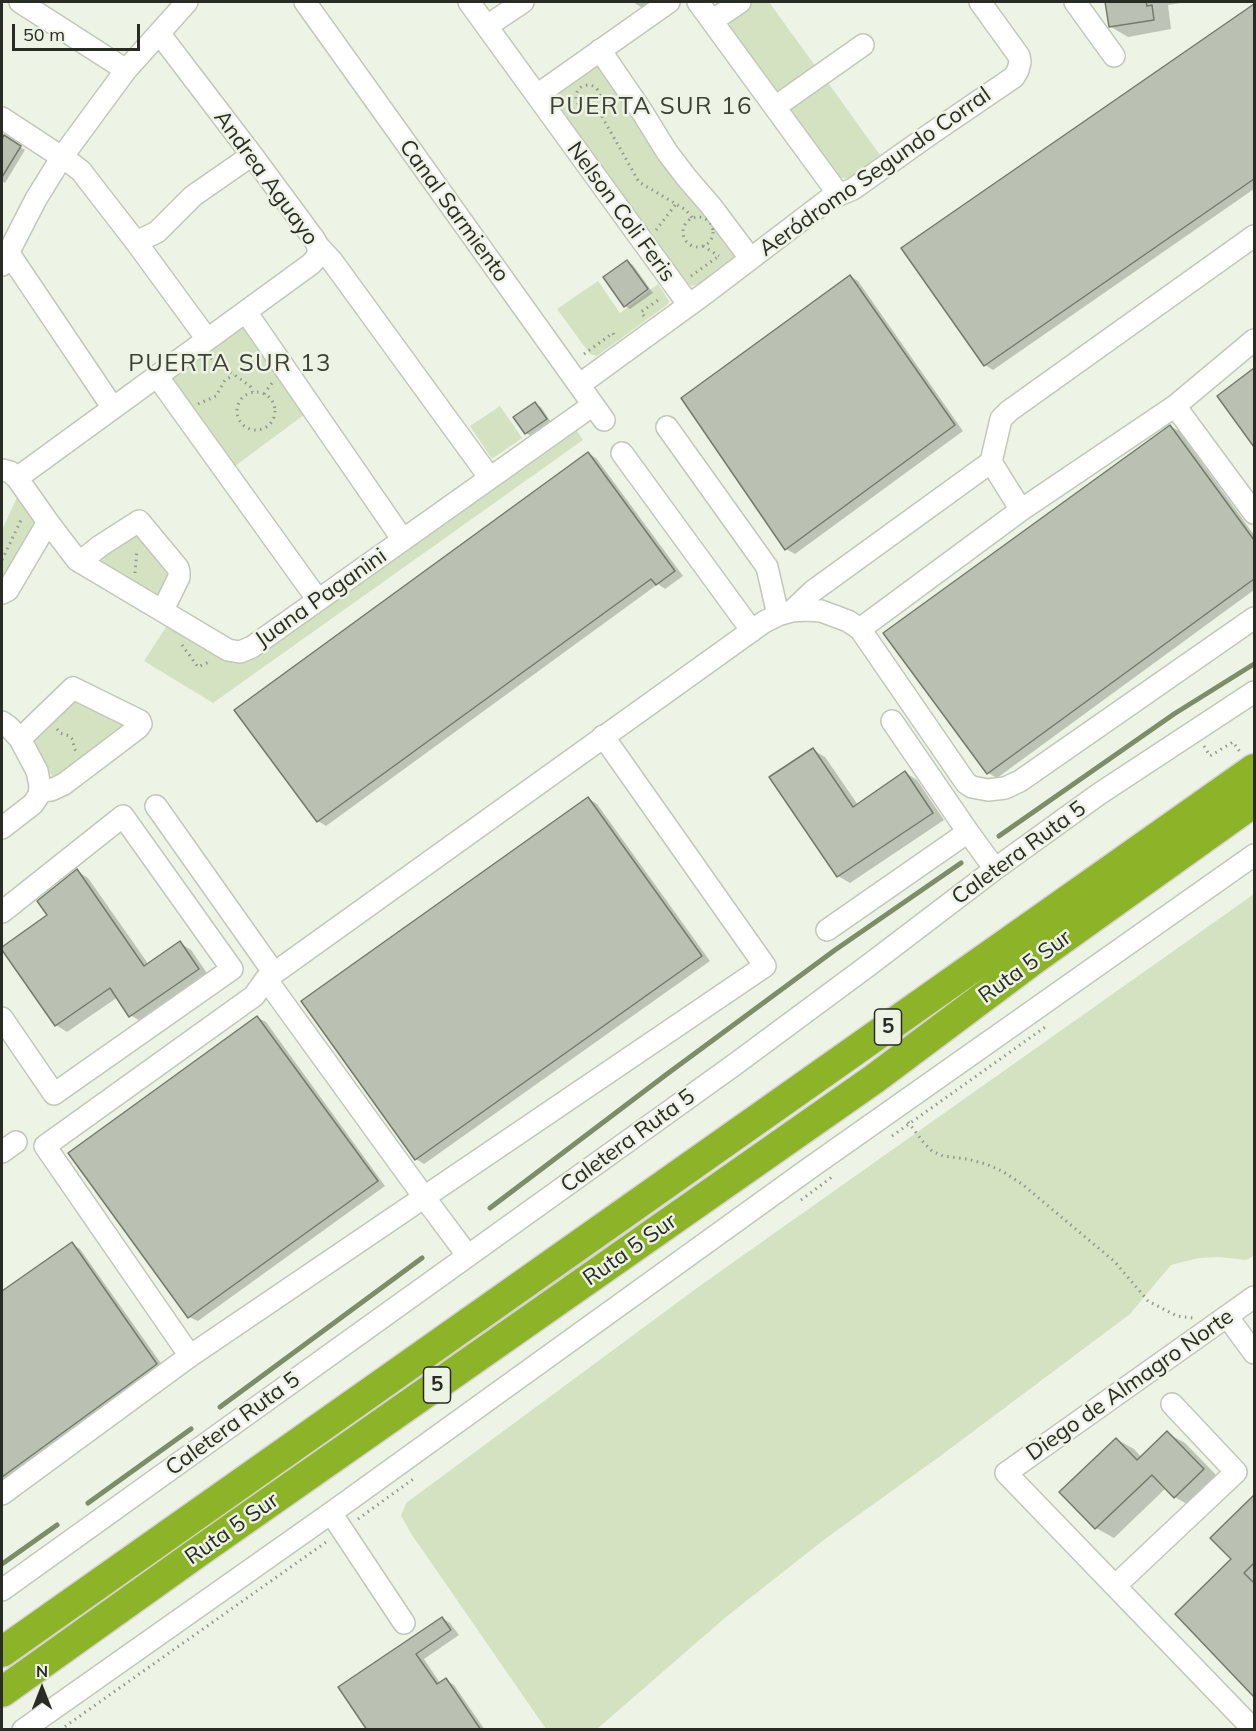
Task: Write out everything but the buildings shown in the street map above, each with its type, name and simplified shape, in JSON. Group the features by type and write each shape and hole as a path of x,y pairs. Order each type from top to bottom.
{"highway":[{"name":"Ruta 5 Sur","path":"2,1653 1253,770"},
{"name":"Ruta 5 Sur","path":"2,1692 874,1079 1033,960 1254,802"}],"street":[{"path":"20,2 126,70"},
{"path":"113,408 4,258 62,157 126,70 187,2"},
{"name":"Canal Sarmiento","path":"304,2 598,413"},
{"name":"Nelson Coli Feris","path":"469,2 689,305"},
{"path":"487,26 523,2"},
{"path":"537,95 669,2"},
{"path":"698,2 839,195"},
{"path":"712,21 740,2"},
{"name":"Aeródromo Segundo Corral","path":"579,385 829,199 852,189 1014,77 1020,62 1016,51 980,2"},
{"path":"1075,2 1114,56"},
{"name":"Andrea Aguayo","path":"9,474 113,408 311,264 318,256 318,246 159,33"},
{"path":"774,107 863,45"},
{"path":"600,50 667,152 750,258"},
{"path":"2,118 81,171 136,242 202,343"},
{"path":"136,242 157,232 193,196 252,155"},
{"path":"190,1356 45,1146 254,996 270,976 764,622 785,613 991,462 1001,419 1009,411 1254,236"},
{"path":"318,246 332,261 490,478"},
{"path":"246,312 403,540"},
{"path":"860,629 1021,510 1175,406 1254,340"},
{"path":"157,376 318,600"},
{"path":"1175,406 1254,513"},
{"name":"Juana Paganini","path":"9,474 80,562 228,650 240,652 252,647 490,478 598,413"},
{"path":"667,427 767,567 785,613"},
{"path":"622,453 752,631"},
{"path":"991,462 1021,510"},
{"path":"80,562 139,521 178,568 179,577 163,610"},
{"path":"2,593 8,590 48,522"},
{"path":"785,613 821,611 848,621 860,629 966,783 972,787 988,790 1005,788 1020,780 1254,618"},
{"path":"20,739 73,688 141,724 58,788 40,791"},
{"name":"Caletera Ruta 5","path":"2,1590 859,973 995,869 1099,794 1254,693"},
{"path":"892,721 995,869"},
{"path":"2,722 20,739 40,780 40,791 33,804 2,828"},
{"path":"2,1494 190,1356 765,966 603,736"},
{"path":"156,806 270,976 424,1197 468,1256"},
{"path":"2,912 123,816 232,969 54,1094 2,1018"},
{"path":"827,930 968,832"},
{"path":"163,870 188,852"},
{"path":"23,1730 331,1513 797,1177 1254,855"},
{"name":"Diego de Almagro Norte","path":"1115,1586 1006,1473 1254,1297"},
{"path":"1223,1319 1254,1353"},
{"path":"1172,1404 1236,1472 1115,1586 1254,1730"},
{"path":"331,1513 404,1623"}],"path":[{"path":"588,85 597,89 600,99 596,106 588,110 579,106 575,98 579,89 588,85"},
{"path":"596,106 639,182 686,210 693,219"},
{"path":"645,245 693,185"},
{"path":"693,219 704,219 712,227 712,239 703,246 695,247 687,243 685,239 685,227 693,219"},
{"path":"676,287 718,256"},
{"path":"202,343 234,375 250,386 253,392"},
{"path":"185,415 202,400 216,396 225,380 234,375"},
{"path":"253,392 269,397 275,409 272,422 261,429 248,428 241,423 237,415 242,398 253,392"},
{"path":"134,594 139,521"},
{"path":"2,560 11,538"},
{"path":"44,715 60,732 70,736 74,742 74,748 90,765"},
{"path":"1195,730 1210,756 1233,742 1253,770"},
{"path":"891,1136 1049,1025"},
{"path":"905,1119 932,1151 943,1156 986,1164 1022,1184 1115,1262 1148,1301 1177,1316 1199,1318 1215,1324 1223,1319"},
{"path":"795,1204 834,1176"},
{"path":"60,1730 420,1475"}],"green space":[{"path":"749,2 769,2 819,71 778,93 730,26 729,21"},
{"path":"599,65 737,256 699,284 691,286 688,284 592,155 558,104 561,89"},
{"path":"826,80 883,159 851,179 836,175 790,109"},
{"path":"598,281 620,313 658,284 669,301 597,356 590,354 557,309"},
{"path":"242,325 308,412 231,469 171,381 172,377"},
{"path":"500,406 522,438 492,459 470,426"},
{"path":"577,431 583,440 213,703 144,661 168,624 244,661 255,658"},
{"path":"18,495 38,523 2,585 2,530"},
{"path":"135,528 173,571 164,594 157,596 97,563 97,556"},
{"path":"72,693 129,724 58,780 49,773 30,738"},
{"path":"1254,894 1254,1256 1246,1260 1219,1257 1199,1258 1171,1265 1130,1314 825,1539 726,1617 597,1729 546,1729 412,1535 401,1516 406,1503 701,1285"}],"waterway":[{"path":"999,836 1174,714 1254,664"},
{"path":"490,1208 835,950 961,863"},
{"path":"220,1407 422,1258"},
{"path":"88,1503 191,1429"},
{"path":"2,1564 57,1525"}],"district":[{"name":"PUERTA SUR 16","path":"651,107"},
{"name":"PUERTA SUR 13","path":"230,364"}]}
